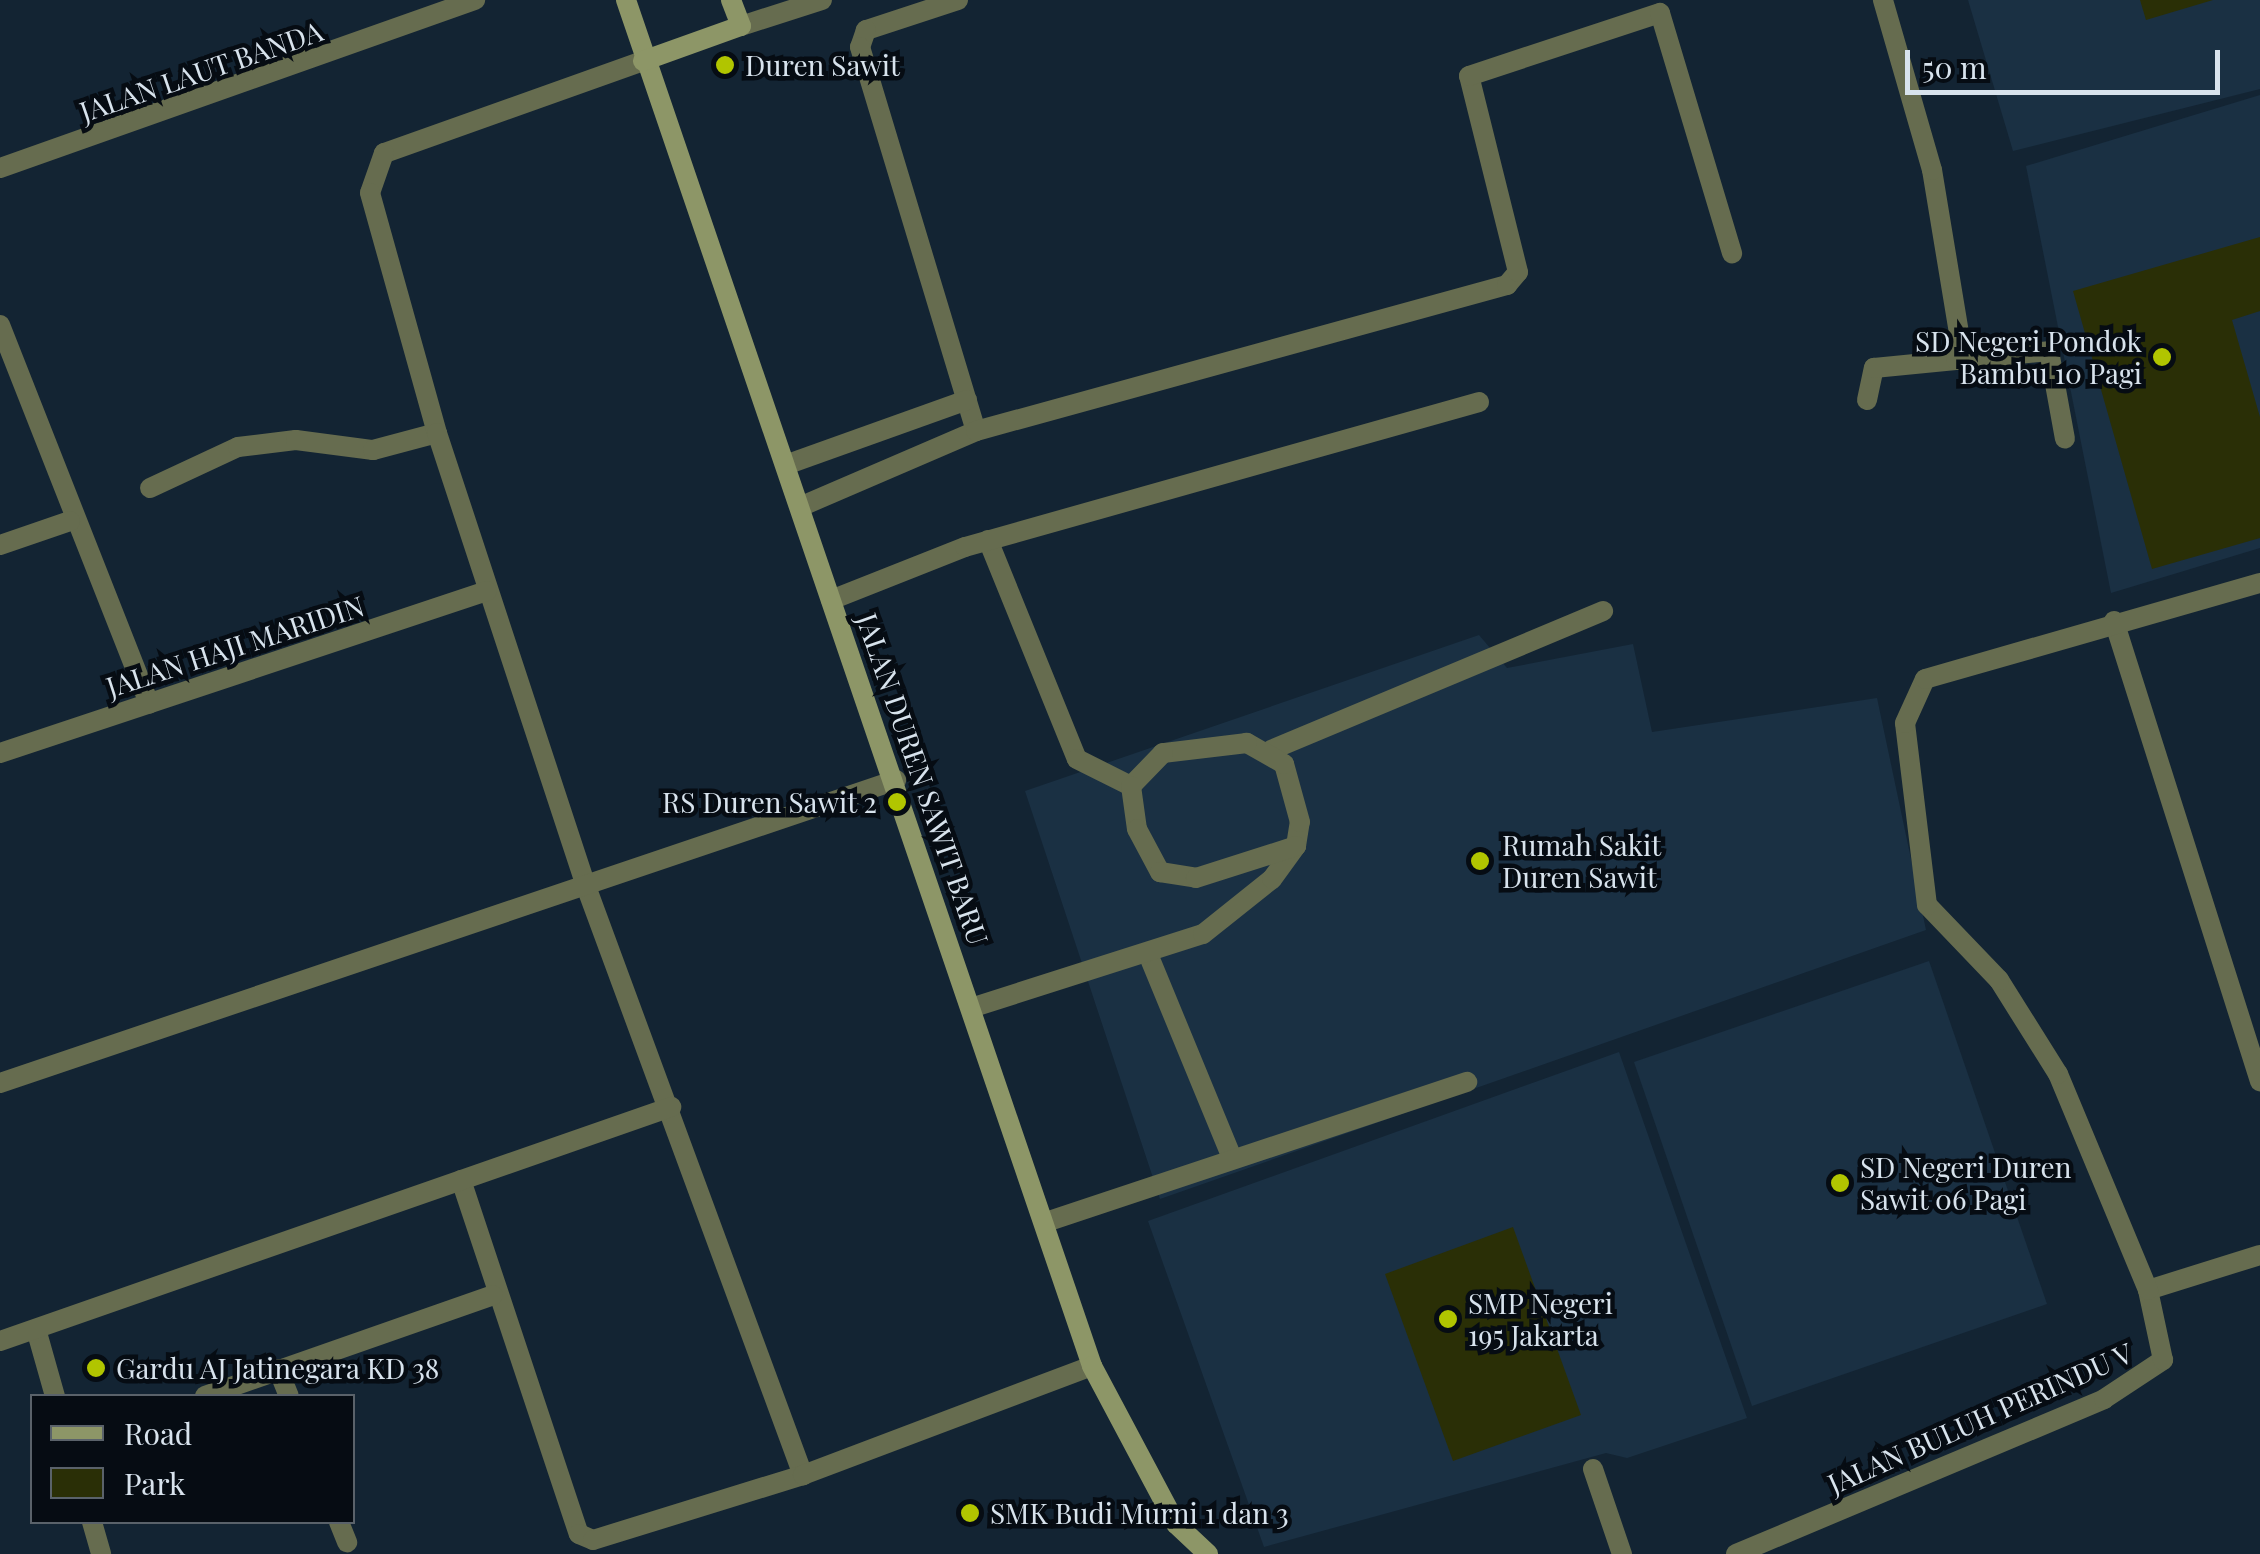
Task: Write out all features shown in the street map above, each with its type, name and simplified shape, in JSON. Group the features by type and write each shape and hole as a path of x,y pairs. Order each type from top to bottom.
{"street":[{"name":"JALAN LAUT BANDA","path":"0,168 476,0"},
{"name":"JALAN DUREN SAWIT BARU","path":"626,0 643,61 791,462 831,600 974,1008 1092,1366 1176,1524 1208,1554"},
{"path":"732,0 741,26"},
{"path":"803,1475 672,1107 587,889 486,591 437,433 372,173 384,153 822,0"},
{"path":"958,0 866,30 860,47 976,430"},
{"path":"1883,0 1932,170 1954,281 1956,360"},
{"path":"802,506 976,430 1507,286 1518,272 1469,76 1658,6 1732,253"},
{"path":"0,325 70,521 148,704"},
{"path":"1868,400 1866,376 1884,361 1956,360 2050,351 2065,439"},
{"path":"791,462 967,400"},
{"path":"831,600 988,540 1479,402"},
{"path":"150,488 238,447 296,440 373,450 437,433"},
{"path":"0,545 70,521"},
{"path":"988,540 1077,759 1131,786 1153,862 1177,878 1296,846"},
{"name":"JALAN BULUH PERINDU V","path":"1736,1554 2146,1376 2164,1352 2148,1290 2058,1074 1999,980 1927,906 1903,752 1909,702 1925,679 2114,620 2260,583"},
{"name":"JALAN HAJI MARIDIN","path":"0,753 486,591"},
{"path":"1131,786 1163,753 1208,742 1271,750 1603,611"},
{"path":"2114,620 2260,1082"},
{"path":"974,1008 1148,954 1236,914 1296,846 1297,796 1271,750"},
{"path":"0,1083 587,889 896,780"},
{"path":"1148,954 1232,1158"},
{"path":"1046,1222 1467,1082"},
{"path":"0,1341 672,1107"},
{"path":"461,1180 493,1296 579,1534 607,1540 803,1475 1092,1366"},
{"path":"2148,1290 2260,1255"},
{"path":"211,1394 493,1296"},
{"path":"36,1330 55,1394"},
{"path":"278,1370 288,1394"},
{"path":"1593,1469 1622,1554"},
{"path":"93,1524 101,1554"},
{"path":"339,1524 347,1542"}],"shaded area":[{"path":"1968,0 2260,0 2260,89 2013,151"},
{"name":"SD Negeri Pondok Bambu 10 Pagi","path":"2260,95 2260,548 2111,593 2026,166"},
{"name":"Rumah Sakit Duren Sawit","path":"1479,635 1507,668 1633,644 1652,732 1877,698 1926,930 1160,1199 1025,791"},
{"name":"SD Negeri Duren Sawit 06 Pagi","path":"1929,961 2047,1304 1752,1406 1634,1062"},
{"name":"SMP Negeri 195 Jakarta","path":"1619,1052 1747,1418 1627,1458 1606,1453 1264,1547 1148,1221"}],"green space":[{"path":"2140,0 2213,0 2146,20"},
{"path":"2260,237 2260,311 2232,320 2260,417 2260,538 2152,569 2073,291"},
{"path":"1513,1227 1581,1415 1453,1461 1385,1274"}],"place":[{"name":"Duren Sawit","path":"725,65"},
{"name":"SD Negeri Pondok Bambu 10 Pagi","path":"2162,357"},
{"name":"RS Duren Sawit 2","path":"897,802"},
{"name":"Rumah Sakit Duren Sawit","path":"1480,861"},
{"name":"SD Negeri Duren Sawit 06 Pagi","path":"1840,1183"},
{"name":"SMP Negeri 195 Jakarta","path":"1448,1319"},
{"name":"Gardu AJ Jatinegara KD 38","path":"96,1368"},
{"name":"SMK Budi Murni 1 dan 3","path":"970,1513"}]}
